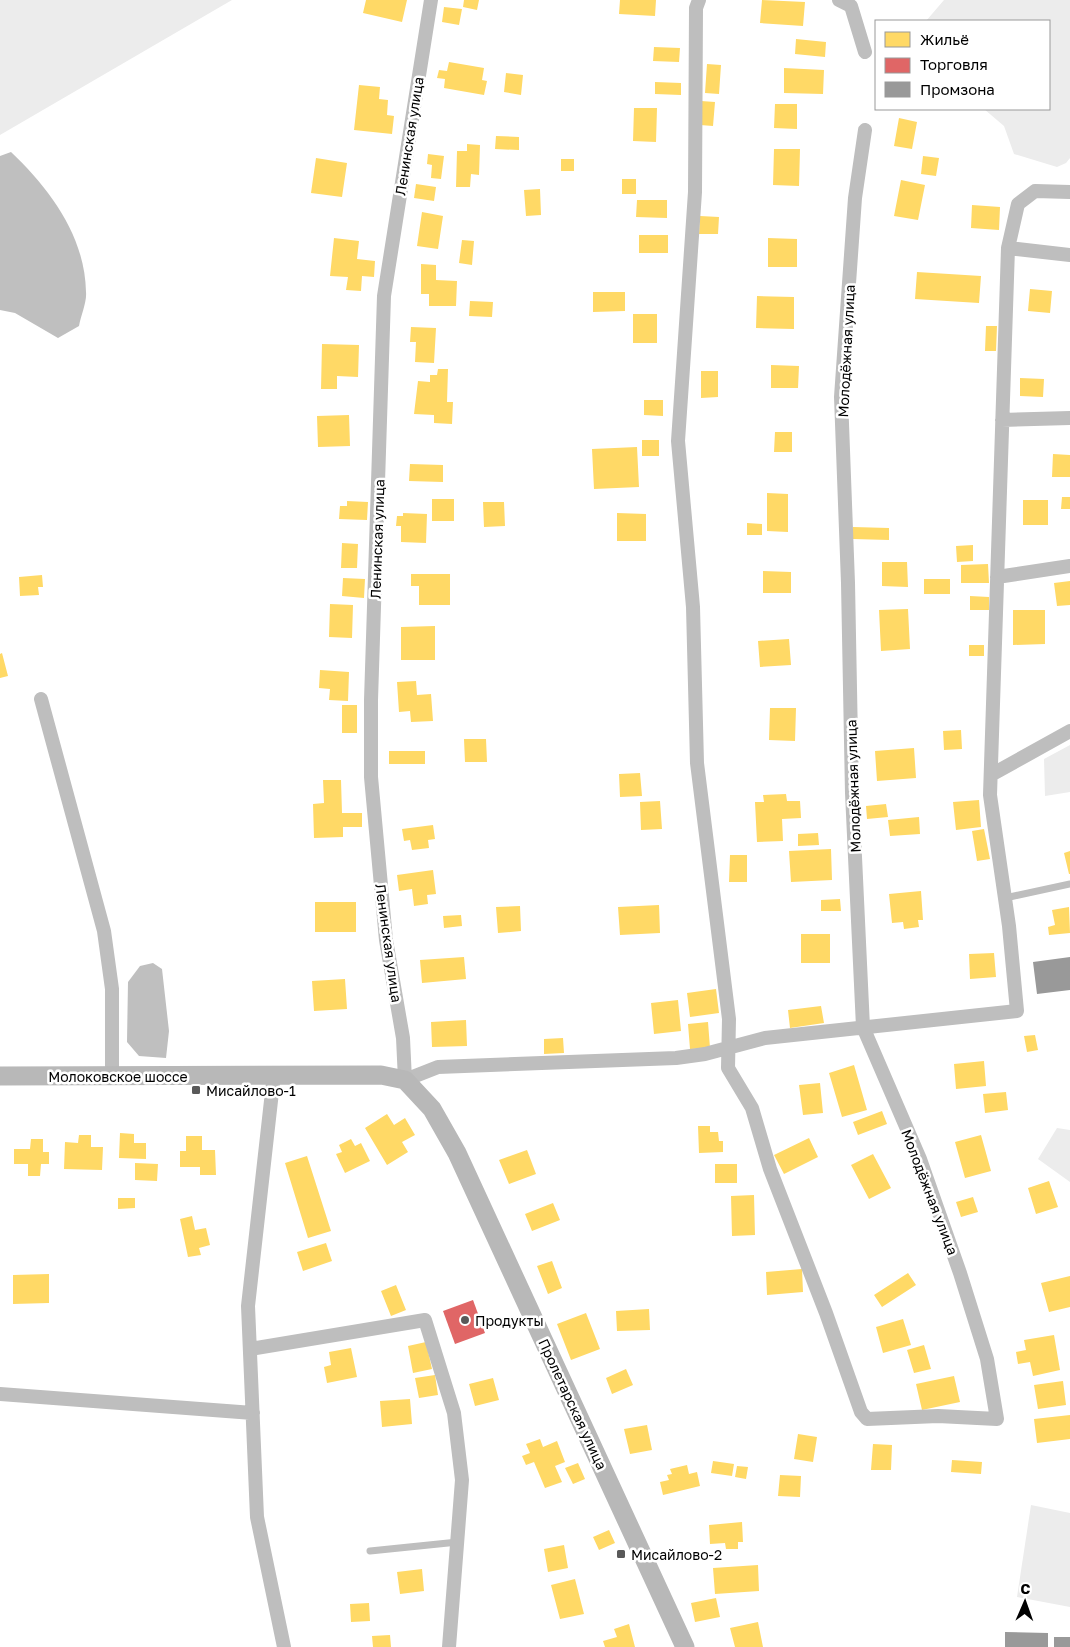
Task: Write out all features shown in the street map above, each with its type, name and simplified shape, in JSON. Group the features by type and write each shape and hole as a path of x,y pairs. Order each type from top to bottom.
{"main road":[{"name":"Молоковское шоссе","path":"0,1076 381,1075 405,1080"},
{"name":"Пролетарская улица","path":"405,1080 432,1109 461,1162 685,1647"}],"street":[{"name":"Ленинская улица","path":"405,1080 403,1038 386,940 371,777 371,700 384,296 430,0"},
{"path":"699,0 696,8 695,192 678,441 693,607 697,763 729,1019 728,1048"},
{"path":"839,0 851,6 865,52"},
{"name":"Молодёжная улица","path":"728,1048 728,1068 752,1108 770,1169 826,1313 861,1412 867,1419 938,1416 997,1419 987,1358 960,1273 920,1160 863,1027 852,793 848,583 841,396 856,198 865,130"},
{"path":"405,1080 438,1067 676,1058 728,1048 765,1038 1017,1011 1006,898 990,795 1008,248 1018,204 1035,191 1070,192"},
{"path":"1008,248 1070,254"},
{"path":"1002,420 1070,418"},
{"path":"996,577 1070,566"},
{"path":"41,699 104,932 112,989 112,1076"},
{"path":"991,776 1070,731"},
{"path":"274,1074 248,1306 257,1517 284,1647"},
{"path":"250,1349 425,1320 454,1413 462,1480 449,1647"},
{"path":"0,1394 253,1413"}],"lane":[{"path":"1006,898 1070,884"},
{"path":"370,1551 458,1542"}],"shaded area":[{"path":"0,0 232,0 0,135"},
{"path":"944,0 1070,0 1070,158 1066,163 1057,167 1014,154 1004,126 985,110 1050,110 1050,20 927,20"},
{"path":"11,152 39,182 63,215 72,233 84,271 86,296 79,326 58,338 15,313 0,310 0,156"},
{"path":"1070,745 1070,792 1045,796 1044,759"},
{"path":"153,963 162,969 169,1031 166,1058 139,1056 127,1042 128,982 140,966"},
{"path":"1057,1128 1070,1130 1070,1182 1038,1159"},
{"path":"1031,1505 1070,1513 1070,1607 1017,1597"}],"building: Жильё":[{"path":"366,0 407,0 402,22 363,13"},
{"path":"464,0 479,0 477,10 463,7"},
{"path":"620,0 656,0 655,16 619,14"},
{"path":"762,0 805,2 803,26 760,23"},
{"path":"444,7 462,9 459,25 442,22"},
{"path":"796,39 826,42 825,57 795,54"},
{"path":"654,47 680,48 679,62 653,61"},
{"path":"449,62 484,68 482,80 487,81 484,95 444,88 445,79 437,78 439,70 447,71"},
{"path":"707,64 721,65 719,94 705,93"},
{"path":"784,68 824,70 823,94 784,93"},
{"path":"506,73 523,75 521,95 504,92"},
{"path":"655,82 681,83 681,95 655,94"},
{"path":"359,85 380,87 379,99 388,100 387,115 394,116 392,134 354,130"},
{"path":"701,101 715,102 713,126 700,125"},
{"path":"775,104 797,104 797,129 774,128"},
{"path":"634,108 657,108 656,142 633,141"},
{"path":"899,118 917,122 912,149 894,146"},
{"path":"496,136 519,137 519,150 495,149"},
{"path":"467,144 480,145 479,175 471,174 470,187 456,187 457,151 467,151"},
{"path":"774,149 800,149 799,186 773,185"},
{"path":"428,154 444,156 441,179 431,178 432,165 427,164"},
{"path":"923,156 939,158 936,176 921,174"},
{"path":"316,158 347,163 342,197 311,193"},
{"path":"561,159 574,159 574,171 561,171"},
{"path":"622,179 636,179 636,194 622,194"},
{"path":"901,180 925,185 918,220 894,216"},
{"path":"416,184 436,187 434,201 414,198"},
{"path":"540,189 541,215 526,216 524,190"},
{"path":"637,200 667,200 667,218 636,217"},
{"path":"972,205 1000,207 999,230 971,228"},
{"path":"422,212 443,216 438,249 417,246"},
{"path":"700,216 719,217 718,234 699,234"},
{"path":"639,235 668,235 668,253 639,253"},
{"path":"334,238 359,241 357,259 375,261 374,277 362,276 361,291 346,290 348,277 330,276"},
{"path":"768,238 797,239 797,267 768,267"},
{"path":"462,240 474,241 472,265 459,263"},
{"path":"421,264 436,265 436,280 457,281 456,306 429,306 429,294 421,294"},
{"path":"917,272 981,276 979,303 915,299"},
{"path":"1030,289 1052,291 1050,313 1028,311"},
{"path":"593,292 625,292 625,311 593,312"},
{"path":"757,296 794,297 794,329 756,328"},
{"path":"470,301 493,302 492,317 469,316"},
{"path":"633,314 657,314 657,343 633,343"},
{"path":"986,326 997,326 996,351 985,351"},
{"path":"411,327 436,328 434,363 415,362 416,342 410,342"},
{"path":"322,344 359,345 358,377 337,376 337,389 321,389"},
{"path":"771,365 799,366 798,388 771,388"},
{"path":"438,369 448,369 447,402 453,402 452,424 434,423 434,415 414,414 418,381 430,382 430,375 437,375"},
{"path":"701,371 718,371 718,397 701,398"},
{"path":"1020,378 1044,379 1043,397 1020,396"},
{"path":"644,400 663,400 663,416 644,415"},
{"path":"349,415 350,446 318,447 317,416"},
{"path":"775,432 792,432 792,452 774,452"},
{"path":"642,440 659,440 659,456 642,456"},
{"path":"637,447 639,487 594,489 592,449"},
{"path":"1053,454 1070,455 1070,477 1052,477"},
{"path":"410,464 443,465 443,482 409,481"},
{"path":"767,493 788,494 788,532 767,531"},
{"path":"1062,497 1070,497 1070,509 1061,509"},
{"path":"432,499 454,499 454,521 432,521"},
{"path":"1023,500 1048,500 1048,525 1023,525"},
{"path":"347,501 368,502 367,520 339,519 340,506 347,506"},
{"path":"483,502 504,502 505,526 484,527"},
{"path":"403,513 427,514 426,543 401,542 401,526 396,526 397,516 403,516"},
{"path":"617,513 646,514 646,541 617,541"},
{"path":"747,523 762,524 762,535 747,535"},
{"path":"853,527 889,528 889,540 853,539"},
{"path":"342,543 358,544 357,568 341,568"},
{"path":"973,545 973,561 957,562 956,546"},
{"path":"882,562 907,562 908,587 882,586"},
{"path":"988,564 989,583 961,583 961,565"},
{"path":"763,571 791,572 791,593 763,593"},
{"path":"411,574 450,574 450,605 419,605 419,586 411,586"},
{"path":"42,575 43,587 38,587 39,595 20,596 19,577"},
{"path":"343,578 365,579 364,598 342,596"},
{"path":"924,579 950,579 950,594 924,594"},
{"path":"1070,581 1070,605 1057,606 1054,583"},
{"path":"970,596 989,597 989,610 970,610"},
{"path":"330,604 353,605 352,638 329,637"},
{"path":"908,609 910,649 881,651 879,610"},
{"path":"1013,610 1045,610 1045,644 1013,645"},
{"path":"435,626 435,660 401,660 401,627"},
{"path":"789,639 791,665 760,667 758,641"},
{"path":"969,645 984,645 984,656 969,656"},
{"path":"2,653 8,676 0,678 0,654"},
{"path":"320,670 349,672 348,701 329,700 330,689 319,688"},
{"path":"416,681 417,695 431,694 433,721 411,722 410,711 399,712 397,682"},
{"path":"342,705 357,705 357,733 342,733"},
{"path":"770,708 796,708 795,741 769,740"},
{"path":"961,730 962,749 944,750 943,731"},
{"path":"464,739 486,739 487,762 465,762"},
{"path":"914,748 916,778 877,781 875,751"},
{"path":"389,751 425,751 425,764 389,764"},
{"path":"640,773 642,796 620,797 619,774"},
{"path":"323,780 341,780 342,813 362,813 362,827 343,827 343,837 314,838 313,804 324,803"},
{"path":"786,794 787,801 800,801 801,818 782,819 783,841 757,842 755,802 764,802 763,795"},
{"path":"979,800 981,827 956,830 953,802"},
{"path":"660,801 662,829 641,830 640,802"},
{"path":"886,804 888,817 867,819 866,806"},
{"path":"919,817 920,834 890,836 888,820"},
{"path":"433,825 435,839 428,840 429,848 412,850 410,840 404,841 402,829"},
{"path":"984,829 990,859 977,861 972,831"},
{"path":"818,833 819,845 798,846 798,834"},
{"path":"831,849 832,880 791,882 789,851"},
{"path":"1070,851 1070,874 1069,874 1064,853"},
{"path":"730,855 747,855 747,882 729,882"},
{"path":"433,870 436,894 427,895 428,904 414,906 412,889 399,891 397,875"},
{"path":"921,891 923,920 918,920 919,927 904,929 903,922 892,923 889,894"},
{"path":"840,899 841,911 821,911 821,900"},
{"path":"315,902 356,902 356,932 315,932"},
{"path":"659,905 660,933 620,935 618,907"},
{"path":"520,906 521,931 498,933 496,907"},
{"path":"1069,907 1070,933 1049,935 1048,927 1055,925 1052,910"},
{"path":"461,915 462,926 444,928 443,916"},
{"path":"801,934 830,934 830,963 801,963"},
{"path":"994,953 996,977 970,979 969,954"},
{"path":"464,957 466,979 422,983 420,960"},
{"path":"345,979 347,1009 314,1011 312,981"},
{"path":"716,989 719,1013 690,1017 687,993"},
{"path":"678,1000 681,1031 654,1034 651,1003"},
{"path":"821,1006 824,1023 790,1028 788,1010"},
{"path":"466,1020 467,1046 432,1047 431,1022"},
{"path":"708,1022 710,1048 690,1049 688,1024"},
{"path":"1035,1035 1038,1050 1027,1052 1024,1036"},
{"path":"563,1038 564,1053 544,1054 544,1039"},
{"path":"984,1061 986,1086 956,1089 954,1064"},
{"path":"854,1065 867,1110 842,1117 829,1073"},
{"path":"820,1083 823,1113 803,1115 799,1085"},
{"path":"1006,1092 1008,1110 985,1113 983,1094"},
{"path":"882,1111 887,1124 858,1135 853,1122"},
{"path":"387,1114 394,1125 405,1118 415,1135 402,1142 408,1152 387,1165 365,1128"},
{"path":"698,1126 710,1126 710,1132 718,1132 719,1141 723,1141 723,1152 699,1153"},
{"path":"120,1133 134,1134 134,1143 146,1143 146,1159 119,1158"},
{"path":"79,1135 91,1135 91,1147 103,1147 102,1170 64,1169 65,1142 78,1143"},
{"path":"981,1135 991,1171 965,1178 955,1142"},
{"path":"186,1136 202,1136 202,1150 215,1150 216,1175 200,1175 200,1167 180,1167 180,1151 186,1151"},
{"path":"809,1138 818,1157 784,1174 774,1155"},
{"path":"31,1139 43,1139 43,1152 49,1152 49,1164 41,1164 40,1176 28,1176 28,1164 14,1164 14,1149 30,1149"},
{"path":"351,1139 355,1146 361,1143 370,1161 345,1173 336,1154 342,1152 339,1145"},
{"path":"527,1150 536,1174 509,1184 499,1160"},
{"path":"873,1154 891,1188 869,1199 851,1165"},
{"path":"307,1156 331,1231 308,1238 285,1163"},
{"path":"135,1163 158,1164 157,1181 135,1180"},
{"path":"715,1164 737,1164 737,1183 715,1183"},
{"path":"1049,1181 1058,1207 1036,1214 1028,1188"},
{"path":"754,1195 755,1235 732,1236 731,1196"},
{"path":"973,1197 978,1212 961,1217 956,1202"},
{"path":"118,1198 135,1198 135,1208 118,1209"},
{"path":"553,1203 560,1220 532,1231 525,1214"},
{"path":"192,1216 195,1230 206,1228 210,1245 199,1248 201,1255 188,1257 180,1219"},
{"path":"326,1243 332,1261 303,1271 297,1252"},
{"path":"552,1261 562,1288 548,1294 537,1266"},
{"path":"802,1269 803,1292 767,1295 766,1272"},
{"path":"908,1273 916,1285 882,1307 874,1295"},
{"path":"49,1274 49,1303 13,1304 13,1275"},
{"path":"1070,1276 1070,1307 1049,1312 1041,1283"},
{"path":"396,1285 406,1310 391,1316 381,1291"},
{"path":"649,1309 650,1330 617,1331 616,1311"},
{"path":"586,1313 600,1349 571,1360 557,1324"},
{"path":"903,1319 911,1345 883,1353 876,1327"},
{"path":"1054,1335 1060,1370 1033,1376 1030,1362 1018,1364 1016,1352 1026,1350 1024,1340"},
{"path":"426,1342 432,1369 413,1373 408,1346"},
{"path":"924,1345 931,1369 914,1373 907,1350"},
{"path":"351,1348 357,1377 327,1383 324,1367 331,1365 329,1352"},
{"path":"626,1369 633,1385 612,1394 606,1378"},
{"path":"435,1375 438,1395 419,1398 415,1378"},
{"path":"954,1376 960,1402 922,1410 916,1384"},
{"path":"493,1378 499,1400 475,1406 469,1384"},
{"path":"1063,1381 1066,1405 1038,1409 1034,1385"},
{"path":"410,1399 412,1424 382,1427 380,1401"},
{"path":"1070,1415 1070,1439 1037,1443 1034,1419"},
{"path":"647,1425 652,1450 630,1454 624,1429"},
{"path":"798,1434 817,1437 813,1462 794,1459"},
{"path":"540,1439 543,1447 557,1441 565,1462 555,1466 562,1482 545,1488 534,1462 526,1465 522,1456 530,1453 526,1444"},
{"path":"873,1444 892,1445 891,1470 871,1470"},
{"path":"952,1460 982,1462 981,1474 951,1472"},
{"path":"713,1461 734,1464 732,1476 711,1473"},
{"path":"578,1463 585,1479 573,1484 565,1468"},
{"path":"687,1465 689,1474 697,1472 700,1486 663,1495 660,1482 669,1480 667,1475 672,1474 670,1469"},
{"path":"737,1466 748,1467 746,1479 735,1477"},
{"path":"780,1475 801,1476 800,1497 778,1496"},
{"path":"742,1522 743,1542 738,1542 738,1549 726,1549 725,1543 710,1544 709,1525"},
{"path":"609,1530 615,1543 599,1550 593,1537"},
{"path":"564,1545 568,1568 548,1572 544,1549"},
{"path":"758,1565 759,1591 715,1594 713,1568"},
{"path":"422,1569 424,1591 400,1594 397,1572"},
{"path":"575,1579 584,1614 560,1619 551,1585"},
{"path":"716,1598 720,1617 695,1622 691,1603"},
{"path":"369,1603 370,1621 351,1622 350,1604"},
{"path":"758,1622 763,1647 735,1647 730,1628"},
{"path":"629,1624 635,1647 605,1647 603,1641 617,1637 614,1629"},
{"path":"390,1635 391,1647 373,1647 372,1636"}],"building: Торговля":[{"path":"473,1300 485,1333 455,1344 443,1311"}],"building: Промзона":[{"path":"1070,957 1070,990 1037,994 1033,962"},
{"path":"1005,1632 1048,1633 1048,1647 1005,1647"},
{"path":"1054,1637 1070,1637 1070,1647 1054,1647"}],"place":[{"name":"Мисайлово-1","path":"196,1090"},
{"name":"Продукты","path":"465,1320"},
{"name":"Мисайлово-2","path":"621,1554"}]}
